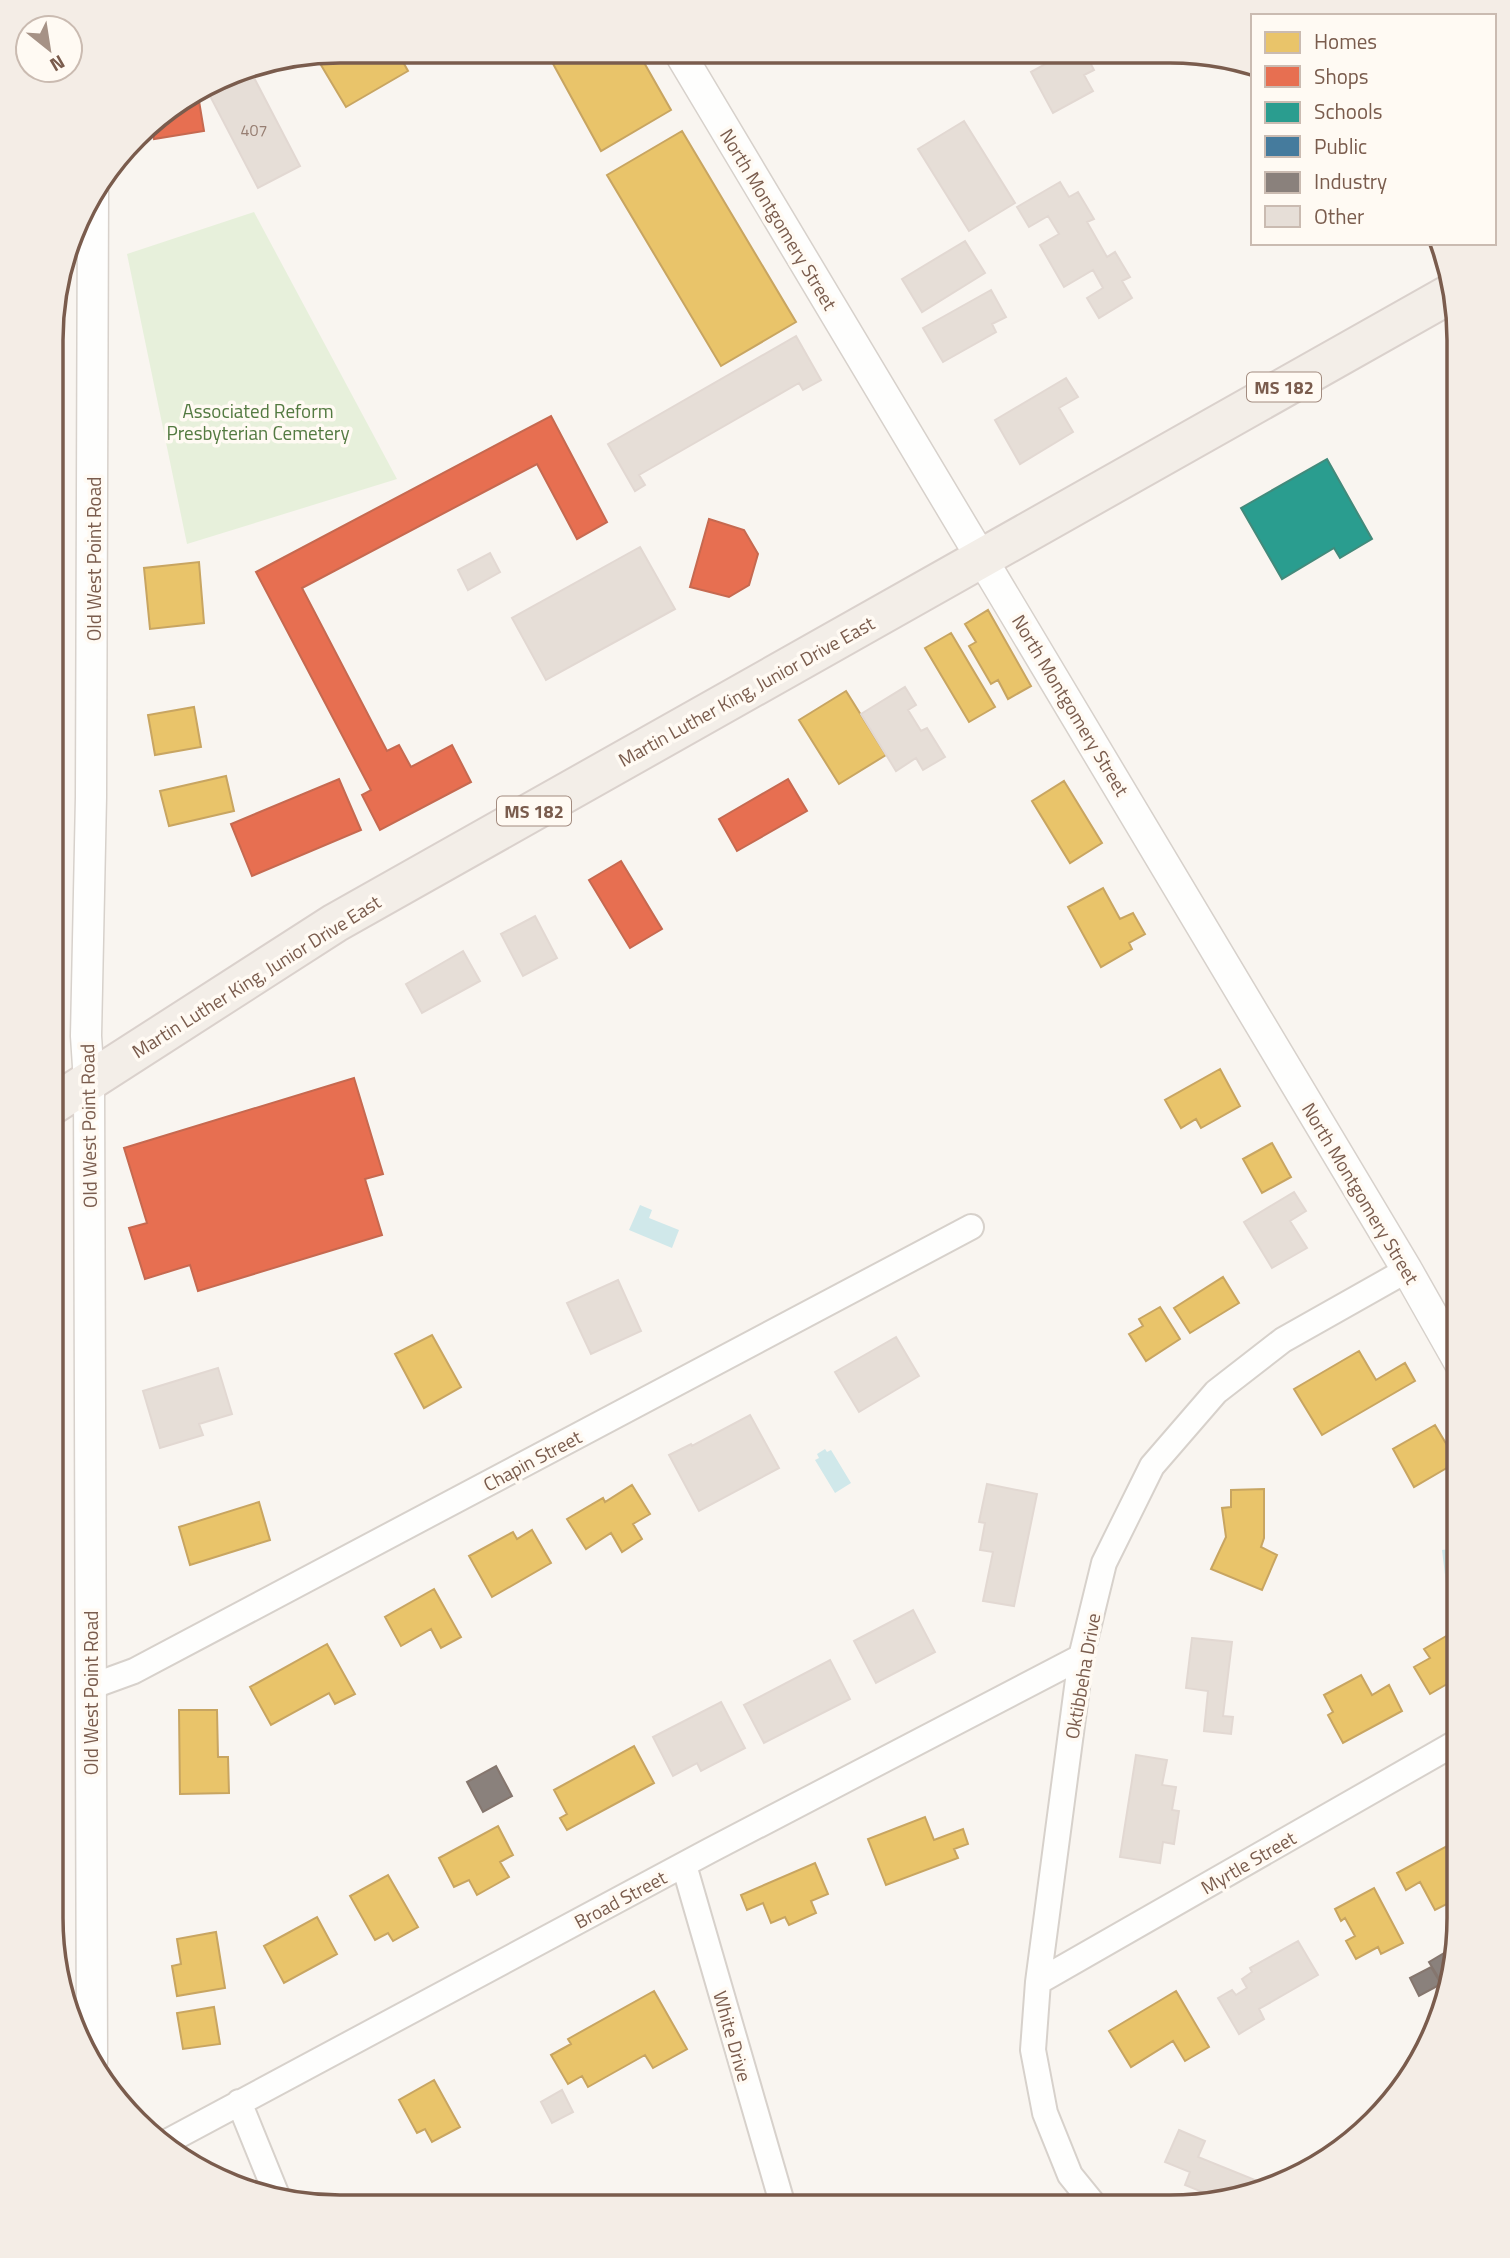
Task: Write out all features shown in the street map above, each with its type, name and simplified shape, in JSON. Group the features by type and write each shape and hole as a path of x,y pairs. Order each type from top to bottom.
{"main road":[{"name":"Martin Luther King, Junior Drive East","path":"63,1098 335,923 1444,297"}],"street":[{"name":"North Montgomery Street","path":"686,63 982,556 1447,1341"},
{"name":"Old West Point Road","path":"92,2041 89,1082 86,1036 92,784 93,215"},
{"name":"Chapin Street","path":"90,1687 134,1671 971,1227"},
{"name":"Oktibbeha Drive","path":"1086,2195 1070,2175 1045,2113 1033,2050 1038,1982 1081,1657 1104,1563 1152,1466 1216,1392 1274,1346 1407,1270"},
{"name":"Broad Street","path":"172,2139 684,1865 1081,1657"},
{"name":"Myrtle Street","path":"1038,1982 1447,1748"},
{"name":"White Drive","path":"684,1865 780,2195"},
{"path":"239,2102 274,2187"}],"green space":[{"name":"Associated Reform Presbyterian Cemetery","path":"254,212 397,479 187,544 127,254"}],"water":[{"path":"640,1205 652,1210 649,1218 679,1230 672,1248 629,1230"},
{"path":"825,1449 827,1452 831,1450 851,1483 835,1493 815,1460 819,1458 817,1454"},
{"path":"1447,1549 1447,1583 1446,1583 1442,1550"}],"building: Homes":[{"path":"404,63 408,71 346,107 320,64"},
{"path":"553,63 644,63 671,110 601,151"},
{"path":"682,131 796,322 721,366 607,175"},
{"path":"199,562 204,623 150,629 144,568"},
{"path":"988,610 1031,686 1008,699 998,680 991,684 969,646 976,642 965,624"},
{"path":"951,633 995,707 969,722 925,648"},
{"path":"846,691 886,755 839,784 799,720"},
{"path":"194,707 201,747 155,755 148,715"},
{"path":"226,776 234,811 169,826 160,791"},
{"path":"1064,781 1102,843 1070,863 1032,801"},
{"path":"1103,888 1120,919 1133,913 1145,934 1129,943 1132,949 1101,967 1068,907"},
{"path":"1220,1069 1240,1106 1201,1128 1196,1119 1181,1128 1165,1100"},
{"path":"1272,1143 1291,1177 1262,1193 1243,1159"},
{"path":"1223,1277 1239,1303 1190,1333 1174,1308"},
{"path":"1160,1307 1180,1339 1146,1361 1129,1334 1143,1326 1139,1319"},
{"path":"432,1335 461,1387 424,1408 395,1354"},
{"path":"1359,1351 1376,1380 1405,1363 1415,1381 1322,1435 1294,1389"},
{"path":"1435,1425 1447,1445 1447,1468 1414,1487 1393,1449"},
{"path":"632,1485 650,1514 633,1524 642,1539 622,1552 611,1533 586,1549 567,1519 603,1498 605,1502"},
{"path":"1264,1489 1264,1538 1261,1547 1277,1555 1262,1590 1211,1569 1226,1537 1222,1508 1231,1507 1231,1490"},
{"path":"259,1502 270,1540 190,1565 179,1527"},
{"path":"532,1530 551,1563 492,1597 469,1556 513,1532 517,1539"},
{"path":"434,1589 461,1637 441,1648 431,1629 401,1646 385,1617"},
{"path":"1447,1636 1447,1684 1430,1694 1414,1667 1430,1658 1424,1649"},
{"path":"327,1644 355,1694 335,1704 329,1693 271,1725 250,1687"},
{"path":"1361,1675 1372,1695 1389,1685 1402,1711 1343,1743 1328,1715 1333,1712 1324,1695"},
{"path":"179,1710 217,1710 218,1757 228,1757 229,1793 180,1794"},
{"path":"634,1746 654,1783 567,1830 560,1818 567,1814 554,1790"},
{"path":"925,1817 934,1840 963,1829 968,1844 954,1849 958,1858 886,1885 868,1839"},
{"path":"498,1826 513,1855 500,1862 509,1877 477,1895 469,1880 454,1887 439,1858"},
{"path":"1447,1846 1447,1904 1435,1910 1420,1882 1406,1890 1397,1873"},
{"path":"815,1863 828,1894 811,1901 816,1913 789,1925 785,1917 771,1923 763,1903 747,1910 741,1895"},
{"path":"388,1875 418,1927 393,1941 388,1933 375,1940 350,1896"},
{"path":"1374,1888 1403,1943 1381,1954 1378,1947 1356,1959 1346,1941 1355,1936 1345,1918 1341,1921 1335,1909"},
{"path":"317,1917 337,1954 284,1983 264,1946"},
{"path":"216,1932 225,1988 177,1996 172,1966 181,1964 177,1939"},
{"path":"654,1991 687,2049 653,2068 645,2055 588,2087 582,2076 568,2084 551,2055 571,2044 568,2039"},
{"path":"1176,1991 1209,2047 1185,2061 1173,2041 1131,2067 1109,2031"},
{"path":"214,2007 220,2044 183,2049 177,2013"},
{"path":"434,2080 460,2127 432,2142 425,2129 417,2133 399,2100"}],"building: Shops":[{"path":"199,101 204,131 154,139 153,135 171,120"},
{"path":"551,416 607,522 577,539 537,464 302,588 387,751 399,745 411,767 452,745 471,782 380,830 362,795 371,790 256,572"},
{"path":"709,519 744,530 758,554 749,585 729,597 690,587"},
{"path":"339,779 361,830 252,876 231,824"},
{"path":"788,779 807,811 737,851 719,819"},
{"path":"621,861 662,929 630,948 589,880"},
{"path":"354,1078 383,1174 365,1179 382,1235 198,1291 190,1265 145,1279 129,1228 147,1223 124,1148"}],"building: Schools":[{"path":"1327,459 1372,539 1340,558 1334,548 1282,579 1241,508"}],"building: Industry":[{"path":"496,1766 512,1796 483,1812 467,1782"},
{"path":"1445,1952 1440,1980 1429,1962"},
{"path":"1431,1967 1440,1982 1439,1985 1419,1996 1410,1978"}],"building: Other":[{"path":"1047,63 1090,63 1094,70 1084,75 1093,91 1053,113 1031,72"},
{"path":"254,77 300,166 258,188 210,96"},
{"path":"964,121 1015,203 969,231 918,149"},
{"path":"1060,182 1069,197 1078,192 1094,219 1087,222 1107,257 1115,252 1130,277 1122,281 1132,298 1099,318 1087,298 1103,288 1093,270 1064,287 1040,245 1059,234 1048,216 1029,227 1017,207"},
{"path":"965,241 985,273 922,312 902,279"},
{"path":"991,290 1006,317 992,324 996,332 943,362 923,328"},
{"path":"796,336 821,380 803,390 799,383 639,475 645,485 635,491 608,444"},
{"path":"1066,378 1078,397 1059,408 1073,432 1020,464 995,420"},
{"path":"640,547 675,609 546,680 512,618"},
{"path":"490,553 500,572 468,590 458,570"},
{"path":"905,687 916,705 908,710 921,731 927,728 945,757 923,770 916,758 896,771 861,714"},
{"path":"535,916 557,958 523,976 501,934"},
{"path":"463,951 480,981 422,1013 406,984"},
{"path":"1294,1192 1306,1211 1290,1221 1307,1248 1272,1268 1244,1222"},
{"path":"618,1280 641,1331 591,1354 567,1303"},
{"path":"896,1337 919,1376 859,1412 835,1372"},
{"path":"218,1368 232,1414 199,1424 203,1435 160,1448 143,1391"},
{"path":"750,1415 779,1468 699,1511 669,1455 691,1444 692,1446"},
{"path":"987,1484 1037,1494 1014,1606 983,1601 993,1552 980,1550 985,1523 979,1522"},
{"path":"913,1610 935,1652 876,1683 854,1641"},
{"path":"1192,1638 1232,1642 1223,1716 1233,1717 1231,1734 1204,1731 1208,1691 1186,1688"},
{"path":"830,1660 850,1699 764,1743 744,1705"},
{"path":"721,1702 745,1748 701,1771 697,1763 673,1776 653,1737"},
{"path":"1136,1755 1167,1760 1162,1785 1176,1787 1172,1810 1179,1811 1174,1844 1163,1842 1160,1863 1120,1857"},
{"path":"1298,1941 1318,1975 1259,2009 1264,2019 1239,2034 1218,1998 1232,1990 1236,1995 1247,1988 1242,1979 1252,1972 1250,1968"},
{"path":"562,2090 573,2112 552,2123 541,2102"},
{"path":"1179,2130 1205,2141 1198,2157 1257,2181 1205,2193 1185,2185 1190,2172 1165,2162"}]}
